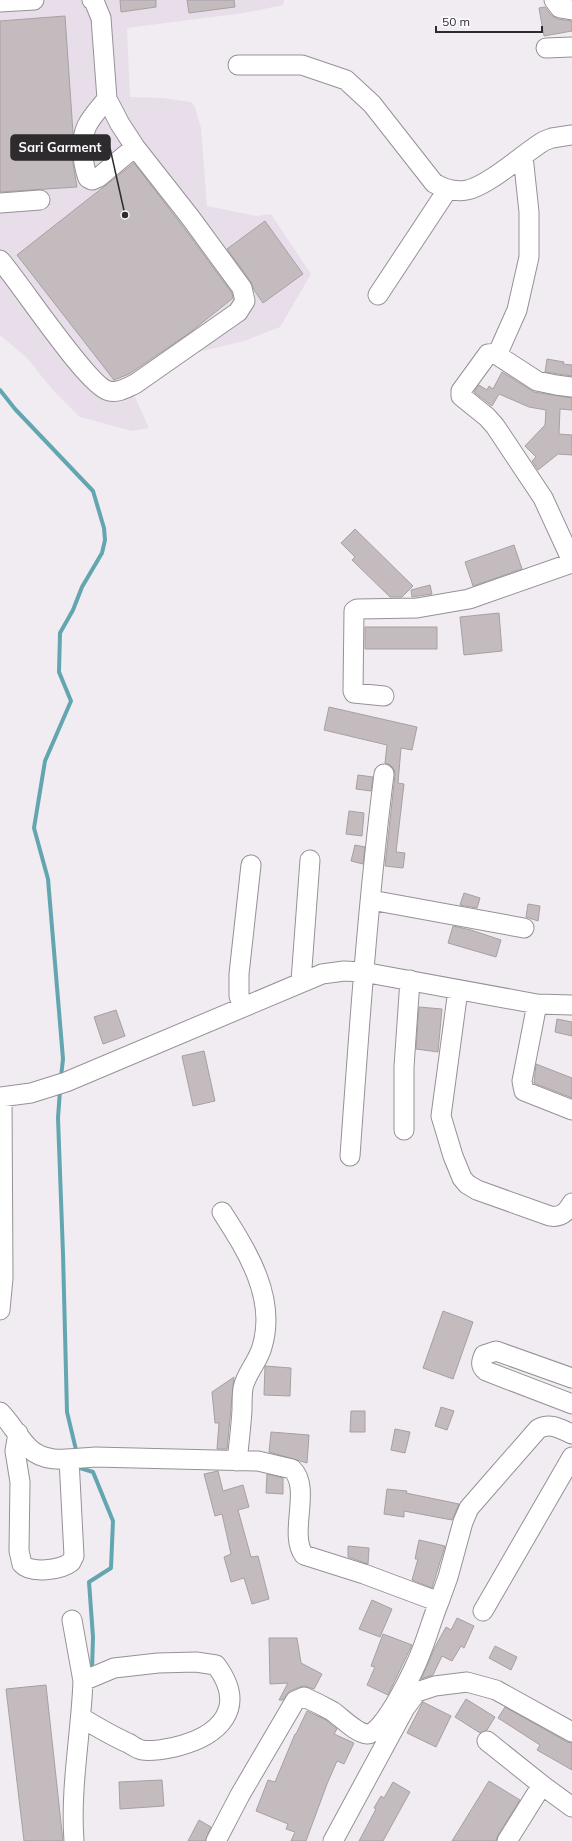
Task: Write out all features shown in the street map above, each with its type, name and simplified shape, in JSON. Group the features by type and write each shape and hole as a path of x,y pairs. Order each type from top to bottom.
{"street":[{"path":"0,2 34,0"},
{"path":"0,260 56,335 96,383 108,391 119,392 135,384 238,312 245,300 242,288 190,217 135,147 120,124 107,99 102,18 94,1 92,0"},
{"path":"554,0 560,8 572,10"},
{"path":"546,48 572,47"},
{"path":"238,65 302,64 346,80 372,104 434,183 448,189 468,190 487,180 548,139 572,135"},
{"path":"107,99 95,114 83,134 84,162 88,178 92,180 99,177 135,147"},
{"path":"523,156 529,212 529,257 517,310 510,328 497,353 498,358 536,381 572,387"},
{"path":"378,295 448,189"},
{"path":"0,203 40,200"},
{"path":"384,696 354,693 353,691 354,611 417,608 469,599 572,562 539,492 495,426 487,417 461,396 461,391 488,354 497,353"},
{"path":"350,1156 363,972 371,900 374,849 384,774"},
{"path":"301,981 310,860"},
{"path":"243,1007 240,996 239,974 251,865"},
{"path":"371,900 524,928"},
{"path":"0,1310 3,1278 1,1097 47,1089 66,1082 301,981 322,974 344,970 410,980 537,1004 572,1005"},
{"path":"404,1130 404,1068 410,980"},
{"path":"458,990 441,1116 453,1156 462,1178 467,1184 477,1190 550,1216 562,1215 568,1210 572,1203"},
{"path":"537,1004 522,1081 522,1088 524,1091 572,1110"},
{"path":"222,1212 237,1236 257,1275 264,1294 266,1313 266,1329 262,1348 255,1364 247,1374 243,1389 237,1461"},
{"path":"572,1378 496,1351 484,1355 481,1362 486,1371 572,1404"},
{"path":"0,1412 18,1433 28,1448 41,1456 51,1459 94,1457 258,1461 285,1466 296,1472 299,1484 299,1545 304,1555 364,1574 438,1602"},
{"path":"216,1841 240,1794 295,1700 304,1697 331,1711 355,1728 367,1734 376,1732 382,1725 407,1683 421,1653 448,1577 463,1522 473,1504 538,1429 552,1425 572,1434"},
{"path":"18,1433 15,1451 20,1482 18,1551 22,1564 30,1570 50,1569 66,1566 71,1562 74,1556 71,1459"},
{"path":"483,1611 572,1457"},
{"path":"72,1620 83,1681 82,1718 74,1780 74,1841"},
{"path":"82,1718 141,1750 166,1749 189,1743 211,1733 226,1718 231,1697 224,1676 216,1665 196,1662 158,1663 114,1668 83,1681"},
{"path":"333,1841 405,1708 417,1692 435,1686 467,1682 496,1690 572,1732"},
{"path":"487,1741 572,1807"},
{"path":"507,1841 542,1785"}],"shaded area":[{"path":"0,0 284,0 283,5 244,13 127,28 130,97 162,98 191,102 195,107 201,128 207,206 256,216 271,214 311,274 280,327 244,341 194,353 144,385 134,395 149,428 132,431 80,417 52,389 26,357 0,335"}],"building":[{"path":"120,0 156,0 156,7 121,12"},
{"path":"187,0 234,0 235,7 189,13"},
{"path":"545,7 551,15 558,19 572,21 572,31 544,36 539,8"},
{"path":"65,16 73,133 72,158 77,187 0,192 0,21"},
{"path":"134,163 232,293 233,298 188,334 129,374 114,380 17,255"},
{"path":"265,221 303,274 263,303 254,290 251,282 227,249"},
{"path":"547,359 572,365 572,376 545,372"},
{"path":"502,372 534,392 572,398 572,410 560,409 559,434 572,435 572,455 558,454 538,470 532,461 536,457 525,446 545,425 546,410 529,407 499,394 492,406 474,392 479,385 487,390 489,386 493,389"},
{"path":"355,529 413,586 402,597 390,597 352,560 355,557 341,543"},
{"path":"514,545 522,569 473,586 465,562"},
{"path":"430,585 432,594 412,597 411,590"},
{"path":"499,613 502,651 464,655 460,617"},
{"path":"365,627 437,627 437,649 365,649"},
{"path":"329,707 417,727 412,750 401,748 398,783 404,784 396,852 405,853 403,868 385,866 395,775 394,769 385,763 387,745 324,730"},
{"path":"358,775 373,777 371,791 356,789"},
{"path":"349,811 364,813 362,836 346,834"},
{"path":"355,845 365,847 363,864 351,861"},
{"path":"464,893 480,898 477,908 460,905"},
{"path":"528,904 540,906 538,921 526,917"},
{"path":"453,926 501,940 496,957 448,943"},
{"path":"419,1007 442,1009 438,1052 416,1049"},
{"path":"116,1010 125,1036 103,1044 94,1017"},
{"path":"557,1019 572,1022 572,1036 555,1032"},
{"path":"204,1051 215,1101 193,1106 182,1056"},
{"path":"536,1064 572,1078 572,1098 534,1083"},
{"path":"443,1311 473,1322 453,1379 423,1368"},
{"path":"265,1366 291,1368 290,1396 264,1395"},
{"path":"234,1377 227,1449 217,1449 219,1423 215,1423 212,1392"},
{"path":"441,1407 454,1411 447,1430 435,1426"},
{"path":"351,1411 365,1411 365,1432 350,1432"},
{"path":"395,1429 410,1432 405,1453 391,1450"},
{"path":"271,1432 309,1435 307,1463 269,1452"},
{"path":"218,1471 223,1491 243,1485 249,1507 238,1510 251,1557 258,1556 269,1599 252,1604 244,1578 231,1582 224,1557 231,1554 222,1514 215,1516 204,1474"},
{"path":"267,1474 283,1478 283,1494 266,1493"},
{"path":"387,1489 407,1491 406,1493 459,1504 452,1520 404,1511 404,1517 384,1514"},
{"path":"419,1540 445,1546 432,1588 412,1580 418,1559 415,1559"},
{"path":"348,1546 369,1548 368,1564 348,1557"},
{"path":"372,1600 392,1609 380,1637 359,1629"},
{"path":"457,1618 474,1626 464,1648 461,1646 452,1661 442,1656 433,1675 421,1679 435,1647 446,1627 451,1630"},
{"path":"383,1634 412,1645 388,1695 367,1685 375,1667 371,1666"},
{"path":"269,1638 297,1638 301,1663 322,1674 314,1689 304,1686 300,1687 290,1691 283,1700 279,1700 288,1683 270,1684"},
{"path":"495,1646 517,1657 511,1670 489,1658"},
{"path":"46,1685 63,1841 24,1841 6,1689"},
{"path":"466,1699 495,1717 487,1730 480,1733 455,1717"},
{"path":"423,1702 451,1716 436,1747 407,1733"},
{"path":"505,1707 567,1742 572,1743 572,1770 537,1750 540,1745 498,1718"},
{"path":"307,1711 326,1720 337,1729 334,1734 354,1743 344,1764 337,1761 306,1841 291,1841 295,1832 286,1829 288,1824 256,1811 268,1780 275,1782 295,1734"},
{"path":"162,1780 164,1806 120,1809 119,1782"},
{"path":"489,1781 520,1800 498,1835 496,1841 452,1841"},
{"path":"393,1782 410,1792 383,1841 359,1841 376,1809 374,1808 381,1796 384,1798"},
{"path":"199,1820 211,1827 205,1841 188,1841"}],"waterway":[{"path":"0,390 15,409 93,491 104,528 105,540 102,553 82,587 73,610 60,633 59,672 71,701 45,761 34,828 48,879 63,1059 61,1077"},
{"path":"60,1090 58,1118 67,1412 77,1454"},
{"path":"79,1464 80,1468 93,1472 113,1521 111,1568 89,1582 93,1637 92,1671"}],"place":[{"name":"Sari Garment","path":"125,215"}]}
